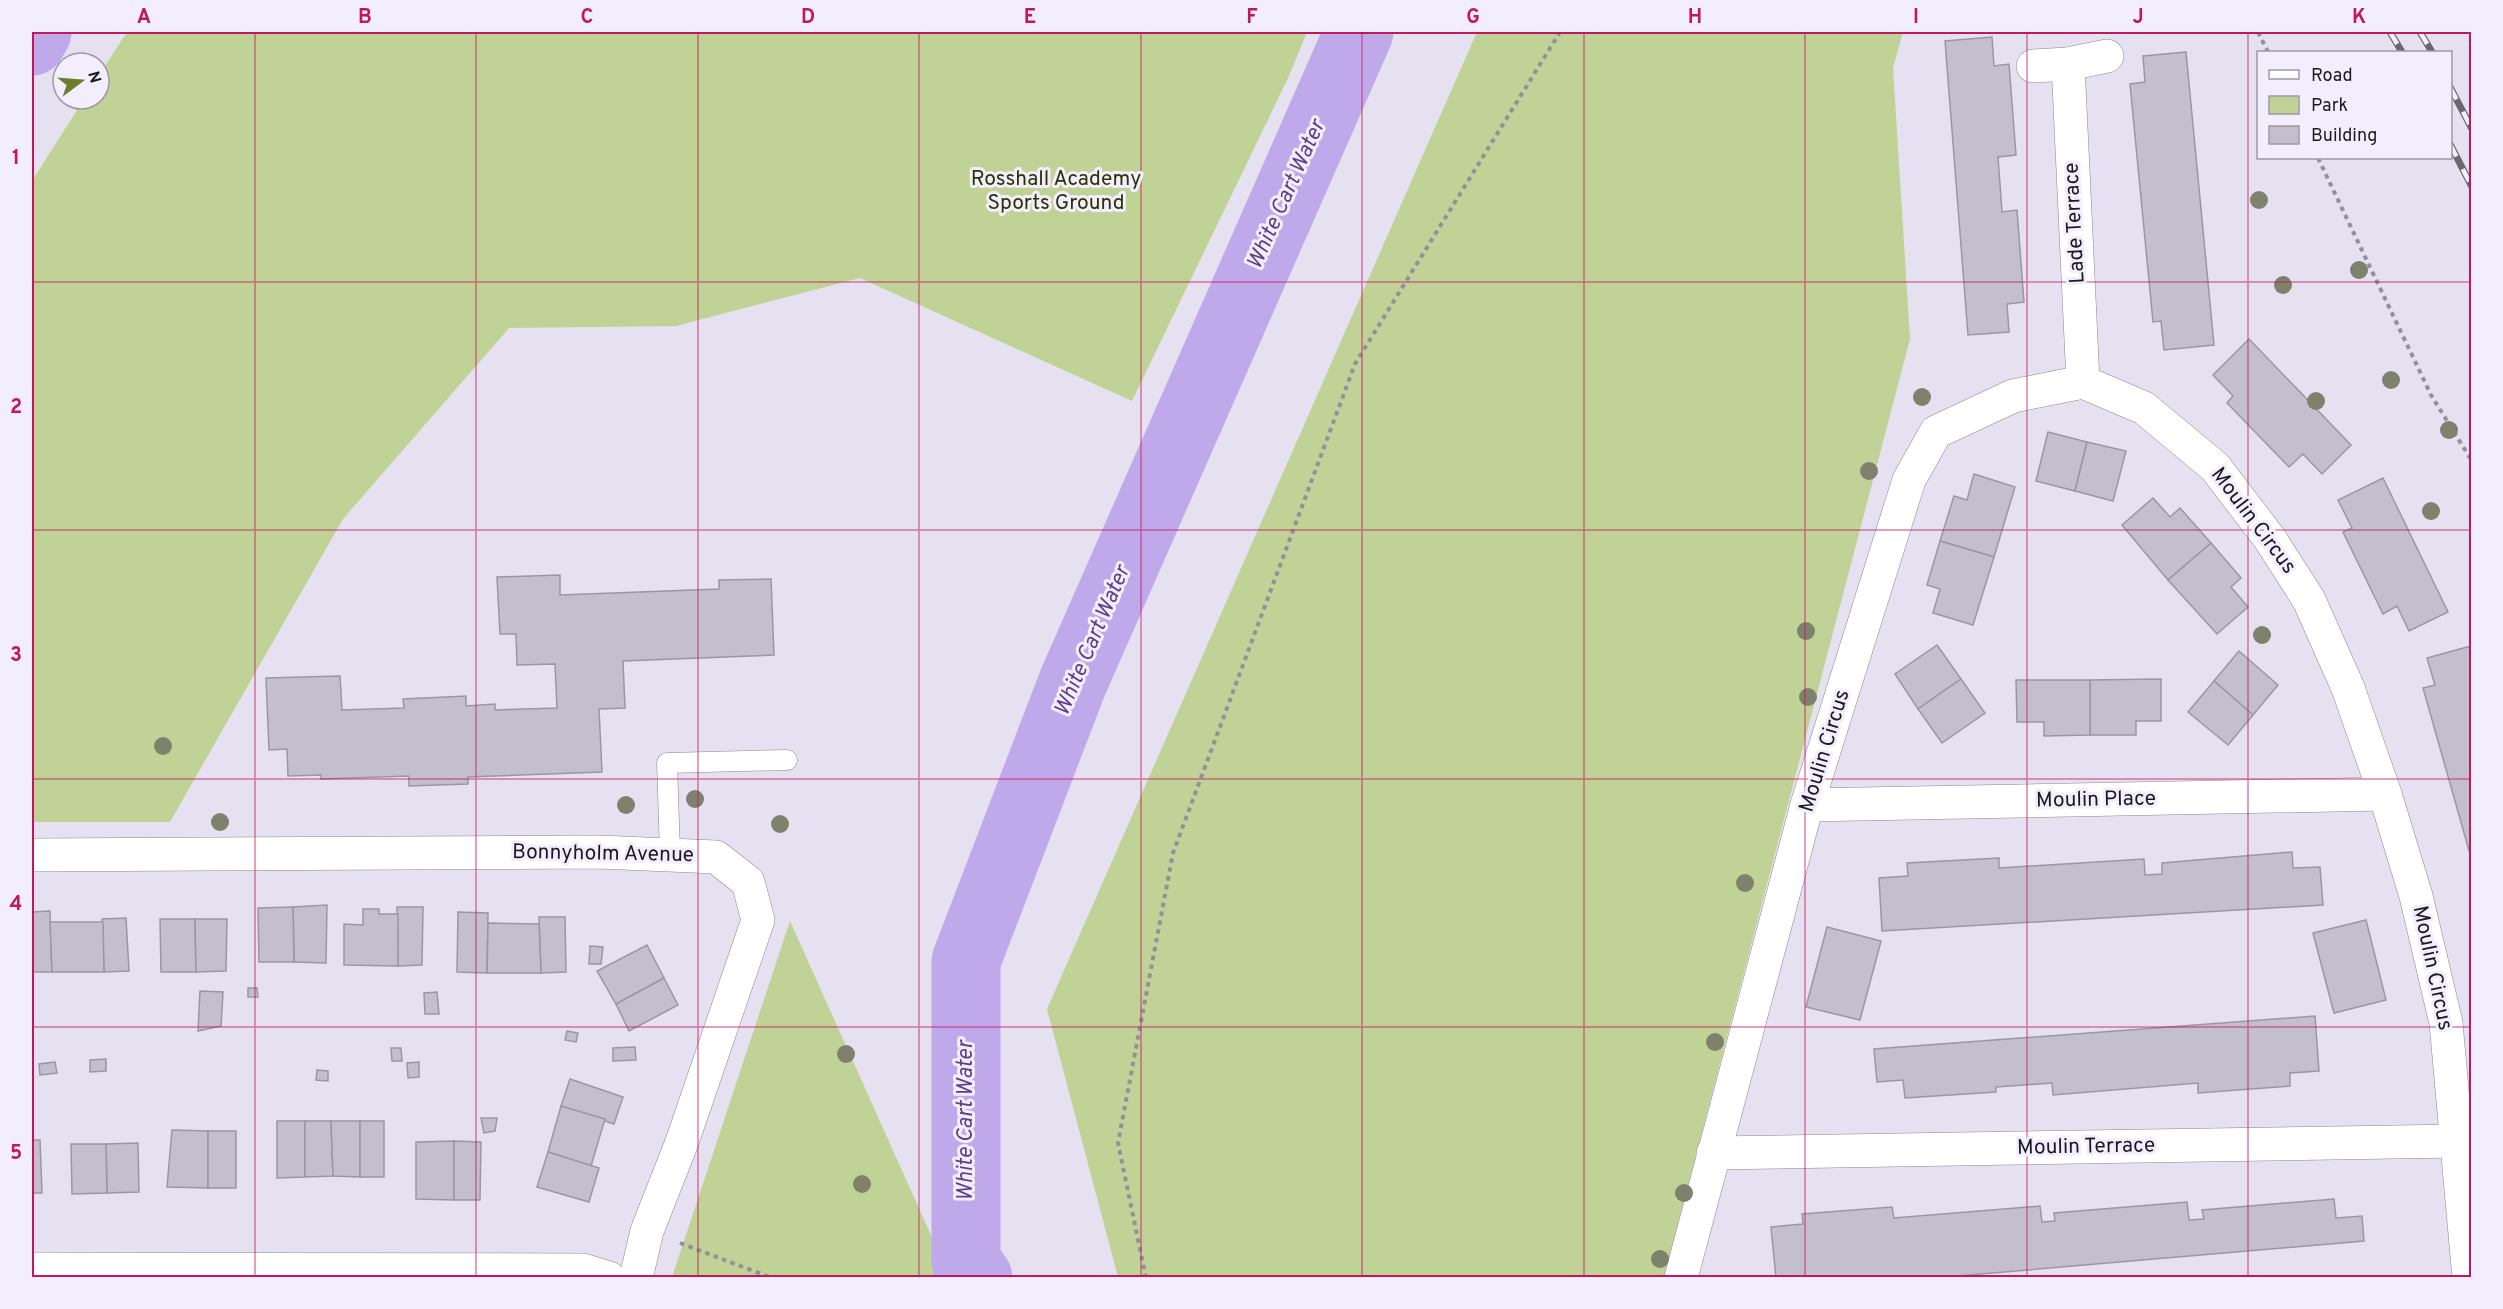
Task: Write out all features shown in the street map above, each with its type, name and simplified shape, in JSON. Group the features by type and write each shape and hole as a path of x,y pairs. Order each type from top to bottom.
{"street":[{"path":"2032,66 2068,64 2107,56"},
{"name":"Lade Terrace","path":"2068,64 2083,382"},
{"name":"Moulin Circus","path":"1681,1278 1807,805 1909,480 1936,432 2013,396 2083,382 2144,408 2215,467 2270,539 2309,600 2348,688 2385,794 2416,896 2446,1023 2469,1278"},
{"name":"Moulin Place","path":"1807,805 2385,794"},
{"name":"Bonnyholm Avenue","path":"32,855 670,853 716,856 748,882 759,920 682,1142 647,1231 636,1278"},
{"name":"Moulin Terrace","path":"1713,1153 2458,1141"},
{"path":"32,1269 145,1273 583,1270 609,1278"}],"lane":[{"path":"670,853 667,763 787,760"}],"path":[{"path":"1146,1278 1118,1143 1173,853 1355,364 1560,32"},
{"path":"2258,32 2268,51"},
{"path":"2318,159 2431,395 2472,460"},
{"path":"647,1231 772,1278"}],"green space":[{"name":"Rosshall Academy Sports Ground","path":"127,32 1307,32 1289,76 1132,401 860,278 676,326 509,328 343,519 170,822 34,822 32,820 32,181 76,111 111,111 111,57"},
{"path":"1477,32 1903,32 1893,68 1910,339 1664,1277 1118,1277 1047,1009"},
{"path":"790,921 935,1244 961,1277 672,1277"}],"building":[{"path":"1992,37 1994,66 2009,64 2016,155 1998,157 2002,212 2017,210 2024,302 2007,304 2009,332 1968,335 1945,41"},
{"path":"2186,52 2214,345 2164,350 2161,321 2153,322 2130,84 2145,82 2143,56"},
{"path":"2249,339 2351,445 2322,474 2303,454 2289,467 2227,403 2233,396 2213,375"},
{"path":"2048,432 2087,442 2075,491 2036,481"},
{"path":"2087,442 2126,451 2113,501 2075,491"},
{"path":"1974,474 2015,487 1994,557 1940,541 1954,496 1967,500"},
{"path":"2383,478 2448,612 2409,631 2397,606 2383,614 2343,532 2352,528 2338,500"},
{"path":"2153,498 2170,517 2180,508 2211,543 2168,580 2122,525"},
{"path":"1940,541 1994,557 1973,625 1933,613 1940,589 1927,585"},
{"path":"2211,543 2241,578 2231,587 2248,607 2217,634 2168,580"},
{"path":"560,575 560,595 719,589 719,580 771,579 774,655 623,661 625,708 599,709 602,772 468,777 468,784 409,786 409,776 321,779 321,775 288,776 287,749 269,750 266,678 340,676 342,710 404,708 403,699 466,696 466,706 495,704 495,710 557,708 555,664 517,665 516,634 500,634 497,577"},
{"path":"1937,645 1961,679 1918,709 1895,674"},
{"path":"2471,646 2472,861 2423,688 2435,685 2427,658"},
{"path":"2239,651 2278,685 2253,715 2214,681"},
{"path":"1961,679 1985,713 1942,743 1918,709"},
{"path":"2161,679 2161,721 2136,721 2136,735 2090,735 2090,680"},
{"path":"2016,680 2090,680 2090,735 2044,736 2044,722 2017,722"},
{"path":"2214,681 2253,715 2228,745 2188,712"},
{"path":"2292,852 2293,868 2320,867 2323,905 1882,931 1879,878 1908,876 1907,863 1999,858 1999,868 2144,859 2145,875 2162,874 2162,863"},
{"path":"327,905 326,963 294,962 293,907"},
{"path":"293,907 294,962 259,962 258,908"},
{"path":"397,907 423,907 422,965 398,966"},
{"path":"363,909 379,909 379,914 398,914 398,966 344,965 344,924 363,925"},
{"path":"50,911 52,972 32,972 32,912"},
{"path":"458,912 488,913 487,973 457,972"},
{"path":"539,917 565,917 566,972 541,973"},
{"path":"126,918 129,971 104,972 102,919"},
{"path":"160,919 195,919 196,972 161,972"},
{"path":"195,919 227,919 226,971 196,972"},
{"path":"2366,920 2386,1000 2334,1013 2313,933"},
{"path":"50,922 103,922 104,972 52,972"},
{"path":"488,923 539,924 541,973 487,973"},
{"path":"1827,927 1881,941 1860,1020 1806,1007"},
{"path":"647,945 664,978 616,1004 597,971"},
{"path":"590,946 603,947 601,964 589,964"},
{"path":"664,978 678,1005 629,1031 616,1004"},
{"path":"248,988 257,988 258,997 248,997"},
{"path":"200,991 223,992 221,1026 198,1031"},
{"path":"437,992 439,1014 425,1014 424,993"},
{"path":"2315,1016 2319,1071 2290,1073 2290,1086 2198,1093 2198,1083 2053,1095 2052,1083 1996,1087 1996,1092 1905,1098 1903,1080 1877,1082 1874,1049"},
{"path":"567,1031 578,1033 576,1042 565,1040"},
{"path":"635,1047 636,1060 613,1061 613,1048"},
{"path":"391,1048 401,1048 402,1061 392,1061"},
{"path":"106,1059 106,1071 90,1072 90,1060"},
{"path":"55,1062 57,1073 40,1075 39,1064"},
{"path":"419,1062 419,1077 408,1078 407,1063"},
{"path":"317,1070 328,1071 328,1081 316,1080"},
{"path":"570,1079 623,1097 614,1124 561,1106"},
{"path":"561,1106 605,1119 591,1166 548,1152"},
{"path":"481,1118 497,1118 495,1131 484,1133"},
{"path":"277,1121 305,1121 305,1177 277,1178"},
{"path":"305,1121 331,1121 333,1176 305,1177"},
{"path":"331,1121 360,1121 360,1177 333,1176"},
{"path":"360,1121 384,1121 384,1177 360,1177"},
{"path":"172,1130 208,1131 208,1188 167,1187"},
{"path":"208,1131 236,1131 236,1188 208,1188"},
{"path":"32,1140 40,1140 42,1193 32,1193"},
{"path":"454,1141 454,1200 416,1199 416,1142"},
{"path":"454,1141 481,1142 480,1200 454,1200"},
{"path":"138,1143 139,1192 107,1193 106,1144"},
{"path":"71,1144 106,1144 107,1193 72,1194"},
{"path":"548,1152 599,1168 589,1202 537,1187"},
{"path":"2334,1199 2336,1218 2362,1216 2364,1241 1934,1278 1776,1278 1771,1227 1803,1224 1802,1214 1892,1207 1894,1218 2040,1206 2042,1222 2055,1221 2054,1213 2187,1202 2189,1220 2204,1219 2202,1210"}],"waterway":[{"name":"White Cart Water","path":"32,41 37,32"},
{"name":"White Cart Water","path":"978,1278 966,1261 966,961 1073,682 1359,32"}],"railway":[{"path":"2390,32 2401,51"},
{"path":"2420,32 2431,51"},
{"path":"2452,91 2472,129"},
{"path":"2452,148 2472,187"}]}
